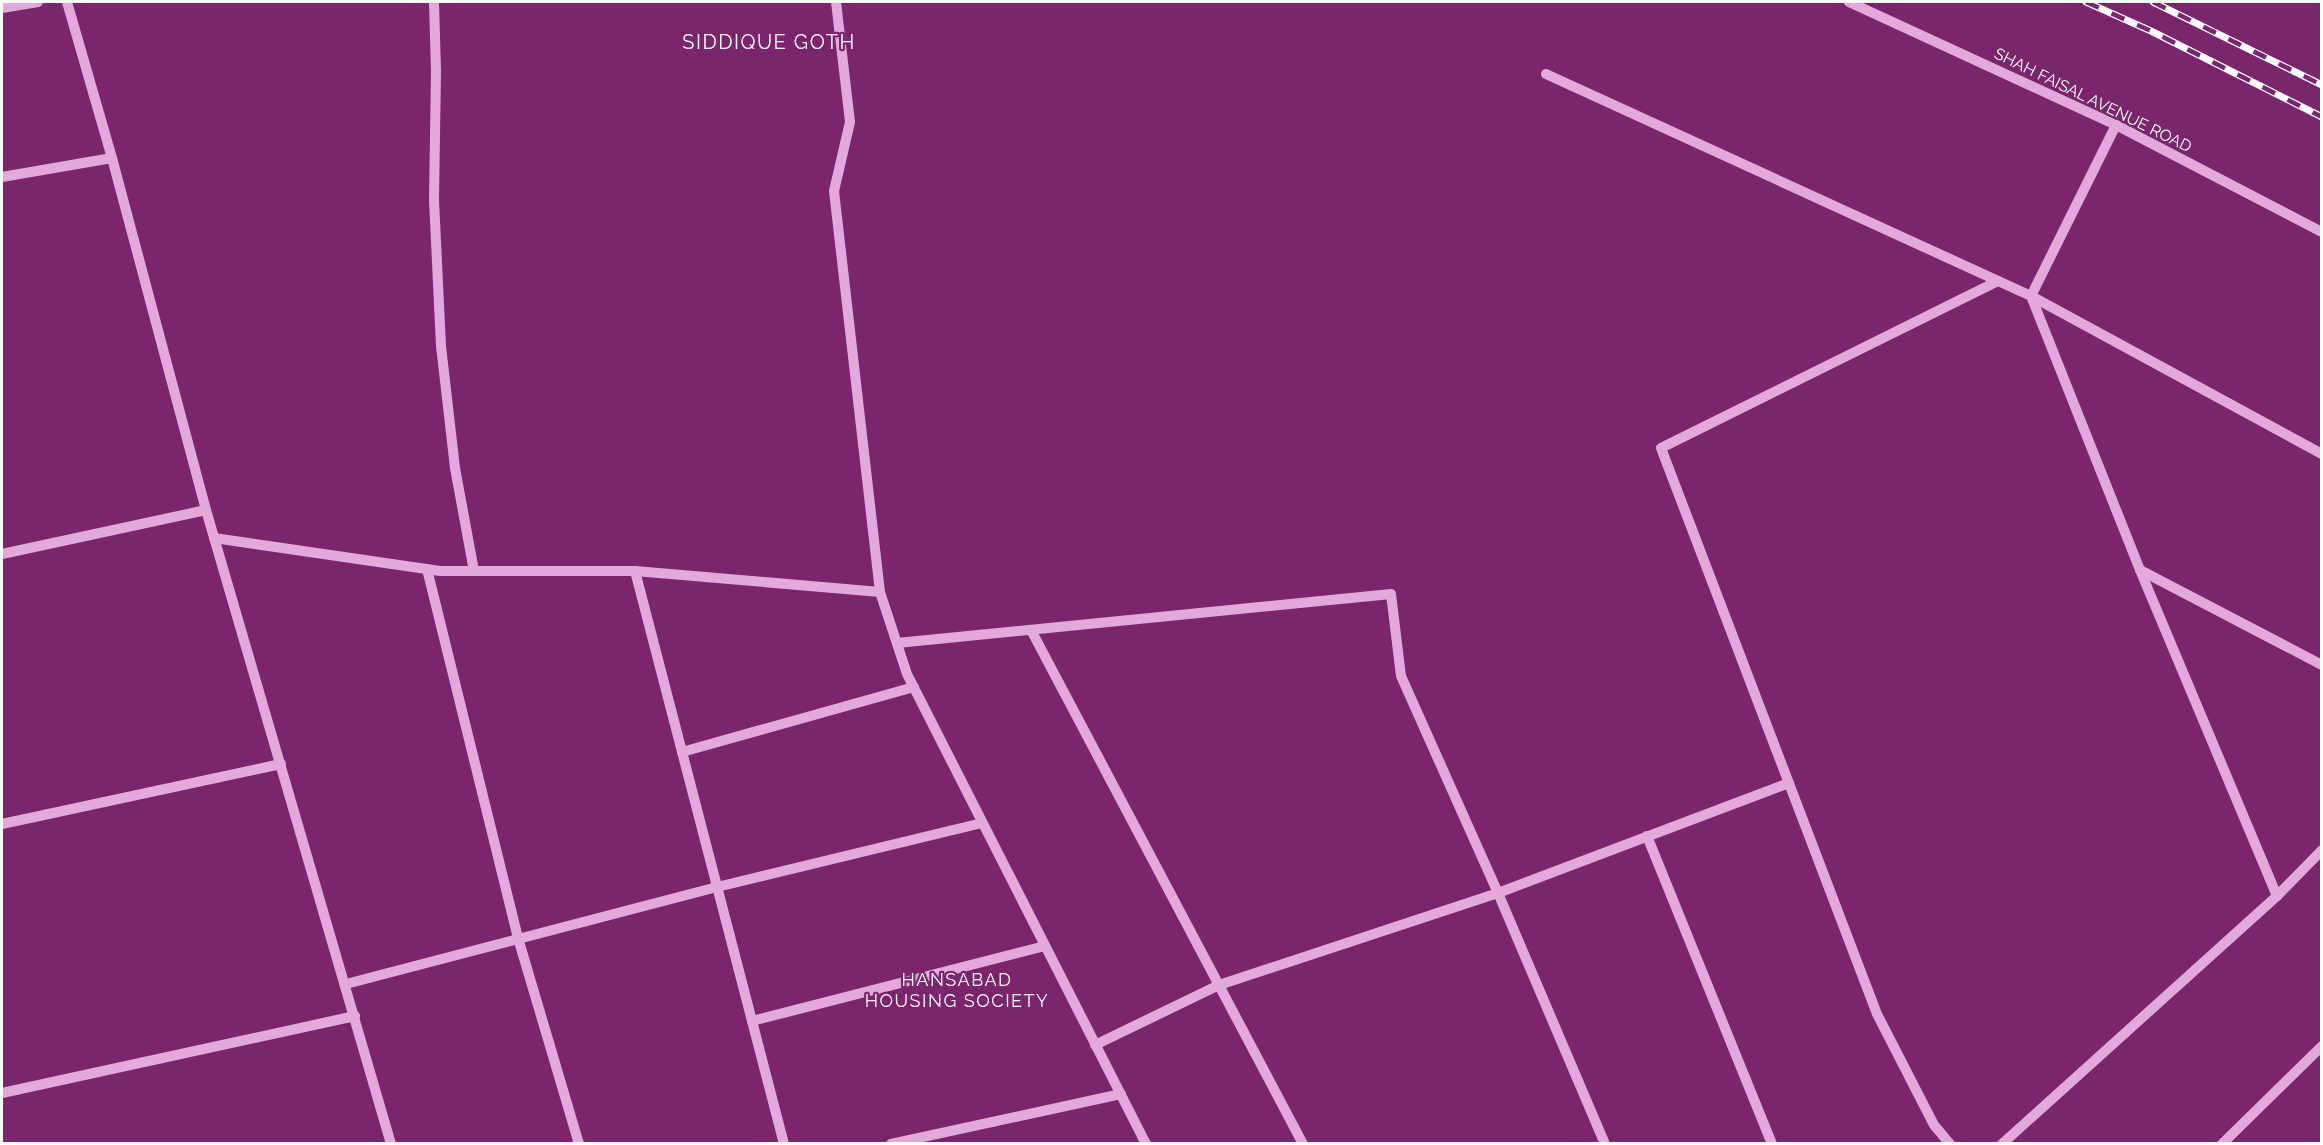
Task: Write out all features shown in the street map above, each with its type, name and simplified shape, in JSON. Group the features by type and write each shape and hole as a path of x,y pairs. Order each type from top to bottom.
{"street":[{"path":"2,8 38,2"},
{"path":"67,2 112,158 206,510 391,1143"},
{"path":"434,2 436,71 434,200 441,346 455,468 474,571"},
{"path":"836,2 850,122 834,191 880,592 907,674 1146,1143"},
{"name":"SHAH FAISAL AVENUE ROAD","path":"1849,2 2116,125 2322,232"},
{"path":"1546,74 2031,296 2322,454"},
{"path":"2116,125 2031,296 2140,570 2277,896"},
{"path":"2,177 112,158"},
{"path":"1950,1143 1934,1125 1877,1014 1660,448 1998,281"},
{"path":"2,554 206,510"},
{"path":"214,538 440,571 635,571 880,592"},
{"path":"427,569 518,938 579,1143"},
{"path":"2140,570 2322,665"},
{"path":"635,571 784,1143"},
{"path":"897,643 1391,594 1401,676 1498,893 1605,1143"},
{"path":"1031,630 1303,1143"},
{"path":"682,752 914,687"},
{"path":"2,824 281,764"},
{"path":"1095,1046 1219,985 1498,893 1789,783"},
{"path":"346,984 717,887 982,823"},
{"path":"1647,836 1772,1143"},
{"path":"2002,1143 2277,896 2322,850"},
{"path":"752,1021 1045,946"},
{"path":"2,1093 355,1016"},
{"path":"2222,1143 2322,1046"},
{"path":"891,1143 1121,1094"}],"railway":[{"path":"2086,2 2151,31 2322,117"},
{"path":"2153,2 2322,85"}],"district":[{"name":"SIDDIQUE GOTH","path":"769,42"},
{"name":"HANSABAD HOUSING SOCIETY","path":"957,989"}]}
